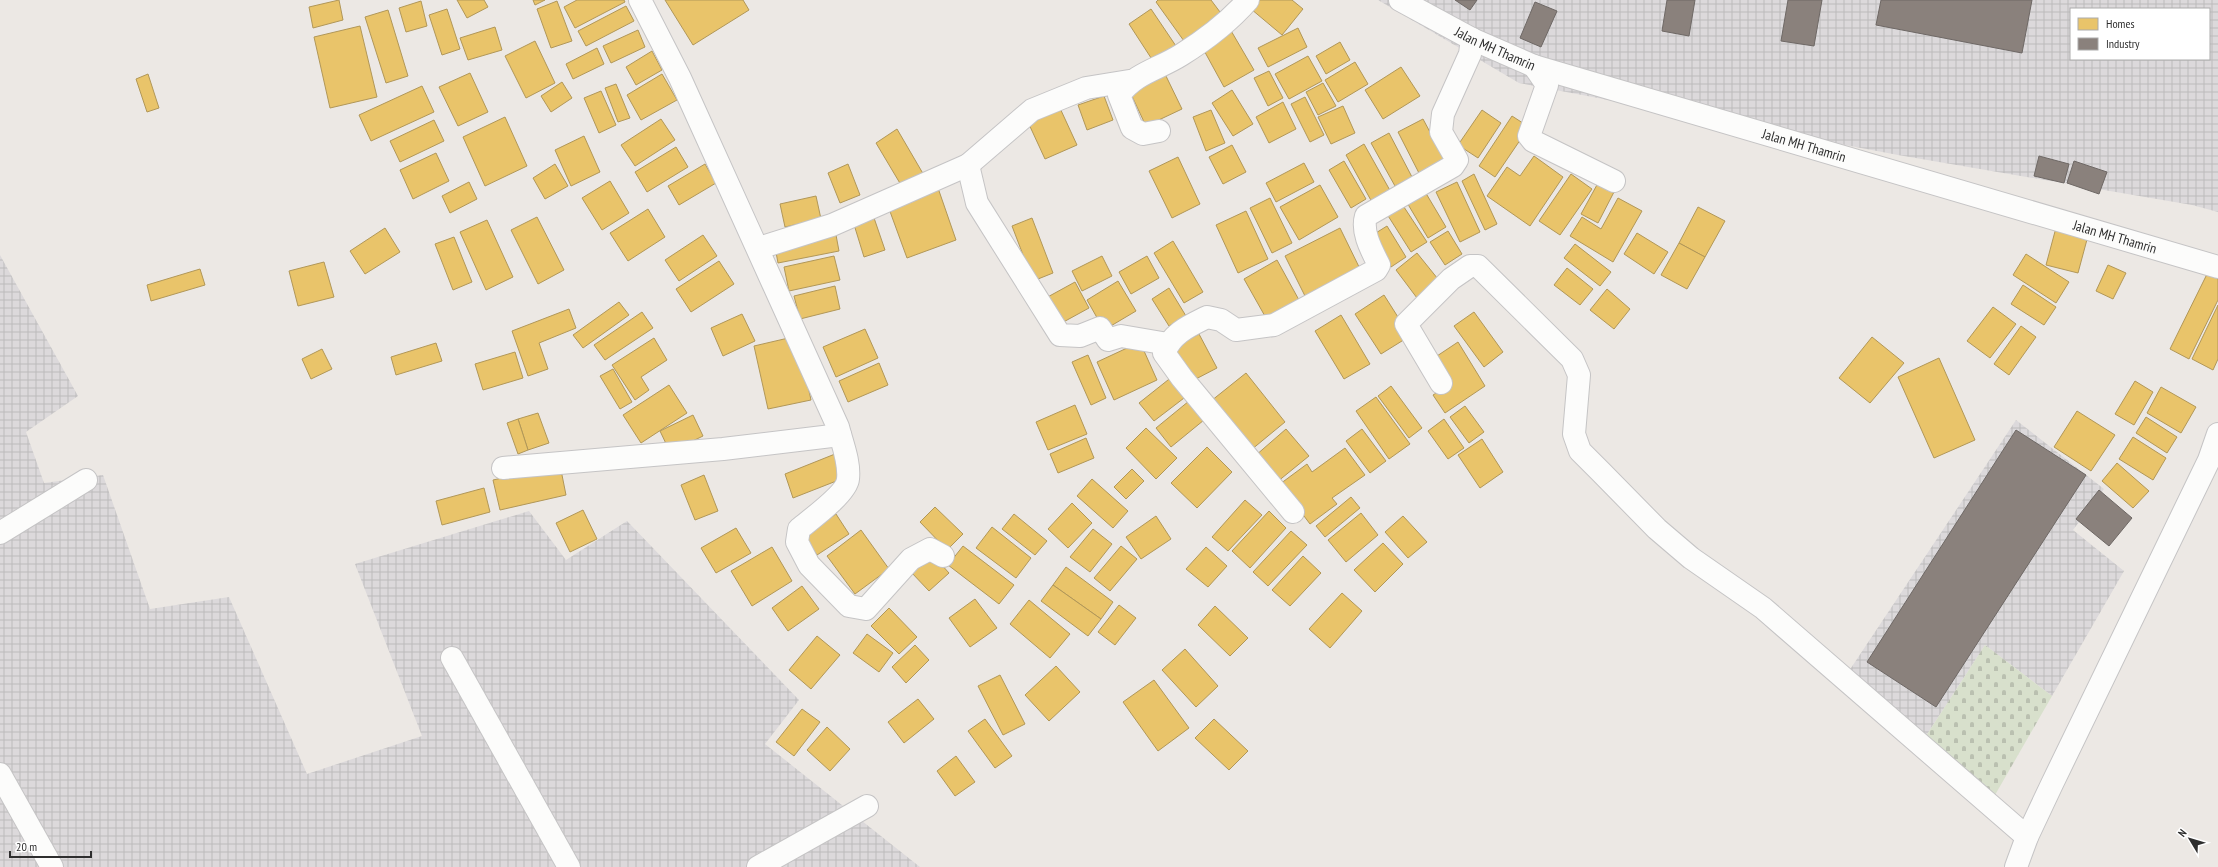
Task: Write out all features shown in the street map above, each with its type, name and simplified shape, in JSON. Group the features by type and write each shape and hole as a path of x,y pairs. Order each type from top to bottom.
{"street":[{"path":"640,0 680,78 758,248 840,435 848,464 848,481 828,506 799,530 797,542 809,565 850,606 866,609 910,559 930,549 943,556"},
{"path":"758,248 832,225 968,165 1032,110 1086,88 1130,81 1181,55 1232,18 1248,0"},
{"name":"Jalan MH Thamrin","path":"1400,0 1471,47 2218,267"},
{"path":"1293,512 1182,378 1164,353 1168,344 1176,334 1207,317 1221,320 1236,330 1274,325 1376,270 1379,265 1369,243 1364,222 1366,216 1453,166 1457,160 1441,132 1444,114 1471,47"},
{"path":"1534,66 1547,85 1530,136 1533,141 1614,181"},
{"path":"1130,81 1119,95 1132,128 1143,134 1159,131"},
{"path":"968,165 977,203 1060,335 1080,336 1100,328 1108,340 1121,336 1168,344"},
{"path":"1441,383 1406,324 1451,279 1470,266 1478,266 1572,358 1579,375 1574,434 1580,451 1600,472 1657,529 1691,558 1763,608 2027,837"},
{"path":"2016,867 2027,837 2209,460 2218,434"},
{"path":"502,468 723,449 840,435"},
{"path":"0,533 86,480"},
{"path":"452,658 569,867"},
{"path":"0,774 52,867"},
{"path":"758,867 867,806"}],"shaded area":[{"path":"1378,0 2218,0 2218,212 2192,205 1898,155 1519,83"},
{"path":"0,255 78,396 26,432 44,483 103,475 150,609 229,597 307,774 422,736 355,564 529,511 566,560 627,521 799,700 765,744 920,867 0,867"},
{"path":"2016,420 2104,489 2073,530 2124,571 2052,696 1985,645 1926,736 1849,671"}],"green space":[{"path":"1985,645 2052,696 1995,795 1926,736"}],"building: Homes":[{"path":"339,0 343,20 313,28 309,7"},
{"path":"457,0 484,0 488,7 467,18"},
{"path":"533,0 545,0 535,5"},
{"path":"577,0 624,0 625,2 575,28 564,7"},
{"path":"665,0 743,0 749,10 693,45"},
{"path":"1158,0 1211,0 1226,20 1189,48 1156,2"},
{"path":"1258,0 1292,0 1303,9 1282,35 1251,9"},
{"path":"421,1 427,26 406,32 399,8"},
{"path":"557,1 572,41 551,48 537,9"},
{"path":"626,6 634,21 586,46 578,31"},
{"path":"447,9 460,49 442,55 429,15"},
{"path":"1151,9 1178,49 1155,64 1129,24"},
{"path":"388,10 408,76 386,83 365,17"},
{"path":"360,26 377,97 330,108 314,37"},
{"path":"495,27 502,50 468,60 460,38"},
{"path":"1298,28 1307,47 1268,67 1258,48"},
{"path":"1230,29 1254,70 1224,87 1201,45"},
{"path":"638,30 645,47 611,63 603,46"},
{"path":"535,41 555,83 526,98 505,56"},
{"path":"1340,42 1350,60 1326,74 1316,56"},
{"path":"597,48 604,64 573,79 566,64"},
{"path":"652,51 662,70 636,85 626,67"},
{"path":"1308,56 1322,81 1289,99 1275,74"},
{"path":"1355,62 1368,84 1338,102 1325,80"},
{"path":"1401,67 1420,96 1383,119 1365,90"},
{"path":"1269,71 1283,98 1268,106 1254,78"},
{"path":"470,73 488,112 458,126 439,87"},
{"path":"148,74 159,108 147,112 136,79"},
{"path":"662,74 677,100 641,120 627,95"},
{"path":"1165,74 1182,109 1146,126 1130,92"},
{"path":"562,82 572,98 551,112 541,96"},
{"path":"1323,83 1336,106 1318,115 1306,92"},
{"path":"616,84 630,118 618,122 605,88"},
{"path":"422,86 434,112 371,141 359,115"},
{"path":"1232,90 1253,124 1233,136 1212,103"},
{"path":"601,91 616,125 599,133 584,98"},
{"path":"1104,96 1113,120 1087,130 1078,105"},
{"path":"1305,97 1324,135 1310,142 1291,104"},
{"path":"1283,102 1296,129 1269,143 1256,117"},
{"path":"1059,106 1077,145 1045,159 1027,120"},
{"path":"1343,106 1355,133 1331,144 1318,117"},
{"path":"1211,110 1225,143 1206,151 1193,117"},
{"path":"1482,110 1501,123 1478,158 1458,145"},
{"path":"1512,116 1529,127 1495,177 1479,166"},
{"path":"505,117 527,166 485,186 463,137"},
{"path":"661,119 675,140 635,166 621,145"},
{"path":"1423,119 1447,164 1421,177 1398,132"},
{"path":"434,120 444,141 400,162 390,141"},
{"path":"897,129 925,177 904,190 876,143"},
{"path":"1389,133 1412,177 1395,186 1371,143"},
{"path":"584,136 600,172 571,186 555,150"},
{"path":"1364,144 1392,194 1373,204 1346,155"},
{"path":"1232,145 1246,172 1223,184 1209,157"},
{"path":"676,147 688,167 647,192 635,172"},
{"path":"436,153 449,181 413,199 400,170"},
{"path":"1534,156 1563,177 1530,226 1487,196 1507,167 1520,176"},
{"path":"1178,157 1200,204 1172,218 1149,171"},
{"path":"1344,161 1366,199 1351,208 1329,170"},
{"path":"1304,163 1314,182 1276,202 1266,183"},
{"path":"555,164 568,186 545,199 533,178"},
{"path":"705,164 716,183 679,205 668,186"},
{"path":"848,164 860,195 840,203 828,173"},
{"path":"1474,174 1497,224 1485,230 1462,181"},
{"path":"1571,174 1592,189 1560,235 1539,221"},
{"path":"610,181 629,213 602,230 582,198"},
{"path":"469,182 477,199 450,213 442,196"},
{"path":"1457,182 1480,232 1460,242 1436,192"},
{"path":"1598,183 1614,192 1598,223 1581,214"},
{"path":"1320,185 1338,217 1299,240 1280,207"},
{"path":"938,188 956,240 907,258 888,206"},
{"path":"1424,190 1446,227 1428,238 1406,201"},
{"path":"816,196 821,219 785,227 780,204"},
{"path":"1270,198 1292,243 1272,253 1250,208"},
{"path":"1618,198 1642,211 1613,262 1570,236 1582,217 1601,229"},
{"path":"1400,201 1427,242 1411,252 1385,211"},
{"path":"1698,207 1725,221 1705,257 1679,243"},
{"path":"648,209 665,237 628,261 610,233"},
{"path":"1246,211 1268,259 1238,273 1216,225"},
{"path":"872,212 885,250 864,257 852,218"},
{"path":"537,217 564,270 538,284 511,230"},
{"path":"1032,218 1053,273 1033,281 1012,226"},
{"path":"487,220 513,277 486,290 460,232"},
{"path":"2057,224 2089,232 2078,273 2046,265"},
{"path":"1387,226 1406,257 1391,267 1371,236"},
{"path":"385,228 400,252 365,274 350,251"},
{"path":"1340,228 1363,275 1308,302 1285,256"},
{"path":"1448,231 1462,254 1445,265 1430,242"},
{"path":"1637,233 1668,252 1654,274 1624,254"},
{"path":"703,235 717,256 679,281 665,260"},
{"path":"836,235 839,251 778,263 775,247"},
{"path":"454,237 472,282 453,290 435,244"},
{"path":"1173,241 1203,292 1184,303 1154,253"},
{"path":"1679,243 1705,257 1687,289 1661,275"},
{"path":"1575,244 1611,272 1600,286 1564,258"},
{"path":"1417,253 1442,284 1420,302 1396,270"},
{"path":"2026,254 2069,282 2056,303 2013,275"},
{"path":"834,256 840,280 789,291 784,267"},
{"path":"1102,256 1112,276 1082,291 1072,271"},
{"path":"1147,256 1159,278 1131,294 1119,272"},
{"path":"1277,260 1299,300 1266,318 1244,279"},
{"path":"719,261 734,284 691,312 676,289"},
{"path":"324,262 334,297 298,306 289,271"},
{"path":"2108,265 2126,273 2113,299 2096,291"},
{"path":"2211,266 2218,270 2218,300 2189,359 2170,349"},
{"path":"1567,268 1593,289 1580,305 1554,285"},
{"path":"200,269 205,285 151,301 147,285"},
{"path":"1118,281 1136,311 1104,330 1087,300"},
{"path":"1075,282 1089,308 1058,325 1044,299"},
{"path":"2023,285 2056,307 2044,325 2011,304"},
{"path":"835,286 840,309 800,319 794,296"},
{"path":"1169,288 1186,316 1169,326 1152,299"},
{"path":"1607,289 1630,309 1614,329 1590,310"},
{"path":"1384,295 1410,336 1381,354 1355,314"},
{"path":"619,302 629,315 583,348 573,335"},
{"path":"2218,305 2218,359 2213,370 2192,359"},
{"path":"1993,307 2016,324 1990,358 1967,341"},
{"path":"569,309 576,328 539,343 548,369 528,376 512,331"},
{"path":"642,312 653,328 605,360 594,345"},
{"path":"1474,312 1503,352 1484,367 1454,326"},
{"path":"742,314 755,341 723,356 711,328"},
{"path":"1341,315 1370,364 1344,379 1315,331"},
{"path":"2021,326 2036,337 2009,375 1994,364"},
{"path":"865,329 878,358 836,377 823,347"},
{"path":"1199,334 1217,368 1192,381 1174,347"},
{"path":"797,336 811,400 768,409 754,346"},
{"path":"1872,337 1904,363 1870,403 1839,378"},
{"path":"654,338 667,360 641,377 649,390 635,400 612,365"},
{"path":"1140,342 1157,380 1114,400 1097,362"},
{"path":"1458,342 1485,386 1445,413 1433,395 1451,384 1434,358"},
{"path":"436,343 442,361 396,375 391,357"},
{"path":"322,349 332,369 311,379 302,359"},
{"path":"515,352 523,378 483,390 475,364"},
{"path":"1088,355 1106,398 1091,405 1072,362"},
{"path":"1939,358 1975,440 1934,458 1898,377"},
{"path":"879,363 888,385 848,402 839,381"},
{"path":"613,369 632,402 620,409 600,376"},
{"path":"1246,373 1285,422 1251,450 1211,401"},
{"path":"1173,376 1188,395 1154,421 1139,403"},
{"path":"2135,381 2153,392 2134,425 2115,414"},
{"path":"669,385 687,413 641,443 623,415"},
{"path":"1391,386 1422,428 1409,438 1378,396"},
{"path":"2161,387 2196,407 2181,433 2147,413"},
{"path":"1376,397 1410,444 1389,459 1356,411"},
{"path":"1189,401 1204,420 1171,447 1156,428"},
{"path":"1075,405 1087,434 1048,450 1036,422"},
{"path":"1465,406 1484,432 1469,443 1450,417"},
{"path":"2077,411 2115,435 2091,471 2054,447"},
{"path":"538,413 549,443 528,450 518,419"},
{"path":"693,415 703,436 670,452 660,431"},
{"path":"2146,417 2177,437 2167,453 2136,433"},
{"path":"518,419 528,450 518,454 507,423"},
{"path":"1444,419 1464,448 1448,459 1428,431"},
{"path":"1146,428 1177,458 1156,479 1126,448"},
{"path":"1286,429 1309,456 1277,482 1255,456"},
{"path":"1362,429 1386,461 1370,473 1346,441"},
{"path":"2133,437 2166,458 2153,480 2119,459"},
{"path":"1086,438 1094,458 1058,473 1050,454"},
{"path":"1482,439 1503,472 1480,488 1458,455"},
{"path":"1207,447 1232,472 1197,508 1171,483"},
{"path":"1345,448 1365,475 1332,498 1337,504 1310,524 1280,484 1307,464 1312,472"},
{"path":"835,454 844,478 793,498 785,474"},
{"path":"2117,463 2149,491 2133,508 2102,481"},
{"path":"560,465 566,495 500,510 493,480"},
{"path":"1132,469 1144,481 1126,499 1114,487"},
{"path":"704,475 718,511 695,520 681,485"},
{"path":"1092,479 1128,511 1113,528 1077,496"},
{"path":"484,488 490,512 442,525 436,501"},
{"path":"1351,497 1360,508 1325,537 1316,526"},
{"path":"1245,500 1262,515 1228,551 1212,537"},
{"path":"1072,503 1092,523 1068,548 1048,529"},
{"path":"935,507 963,534 947,550 920,522"},
{"path":"583,510 597,539 570,552 556,523"},
{"path":"1269,511 1286,528 1250,568 1232,551"},
{"path":"1361,513 1378,535 1346,562 1328,540"},
{"path":"836,514 849,534 817,555 804,536"},
{"path":"1014,514 1047,541 1035,555 1002,529"},
{"path":"1156,516 1171,539 1141,559 1126,537"},
{"path":"1403,516 1427,542 1408,558 1385,532"},
{"path":"992,527 1031,558 1016,578 976,548"},
{"path":"736,528 751,553 716,573 701,548"},
{"path":"1093,529 1112,544 1090,572 1070,557"},
{"path":"861,530 889,569 855,594 827,556"},
{"path":"1291,531 1307,545 1268,586 1253,572"},
{"path":"1383,543 1403,564 1375,592 1354,570"},
{"path":"963,546 1014,585 999,604 948,565"},
{"path":"1121,546 1137,559 1110,591 1094,578"},
{"path":"772,547 792,581 752,606 731,571"},
{"path":"1206,547 1227,566 1208,587 1186,569"},
{"path":"931,553 949,573 929,591 911,572"},
{"path":"1303,556 1321,573 1290,606 1272,590"},
{"path":"1066,567 1113,602 1101,619 1053,585"},
{"path":"1053,585 1101,619 1088,636 1041,601"},
{"path":"802,586 819,609 788,631 772,608"},
{"path":"1342,593 1362,611 1330,648 1309,629"},
{"path":"975,599 997,628 970,647 949,618"},
{"path":"1029,600 1070,634 1050,658 1010,624"},
{"path":"1119,605 1136,618 1115,645 1098,632"},
{"path":"1215,606 1248,638 1230,656 1198,625"},
{"path":"889,608 917,637 899,654 871,626"},
{"path":"867,634 893,653 879,672 853,653"},
{"path":"817,636 840,655 811,689 789,670"},
{"path":"915,645 929,660 906,683 892,667"},
{"path":"1185,649 1218,686 1196,707 1162,670"},
{"path":"1056,666 1080,692 1049,721 1025,695"},
{"path":"1000,675 1025,724 1003,735 978,686"},
{"path":"1154,680 1189,728 1158,751 1123,702"},
{"path":"918,699 934,719 904,743 888,722"},
{"path":"802,709 820,722 794,756 776,742"},
{"path":"985,719 1012,756 995,768 968,731"},
{"path":"1214,719 1248,751 1229,770 1195,738"},
{"path":"827,727 850,749 830,771 807,750"},
{"path":"956,756 975,782 955,796 937,771"}],"building: Industry":[{"path":"1455,0 1477,0 1470,10"},
{"path":"1667,0 1695,0 1689,36 1662,31"},
{"path":"1788,0 1822,0 1814,46 1781,41"},
{"path":"1881,0 2032,0 2022,53 1876,25"},
{"path":"1535,2 1557,11 1541,47 1520,38"},
{"path":"2039,156 2069,164 2064,183 2034,176"},
{"path":"2074,161 2107,172 2099,194 2067,183"},
{"path":"2016,430 2086,475 1936,707 1867,662"},
{"path":"2099,490 2132,518 2109,546 2076,519"}]}
